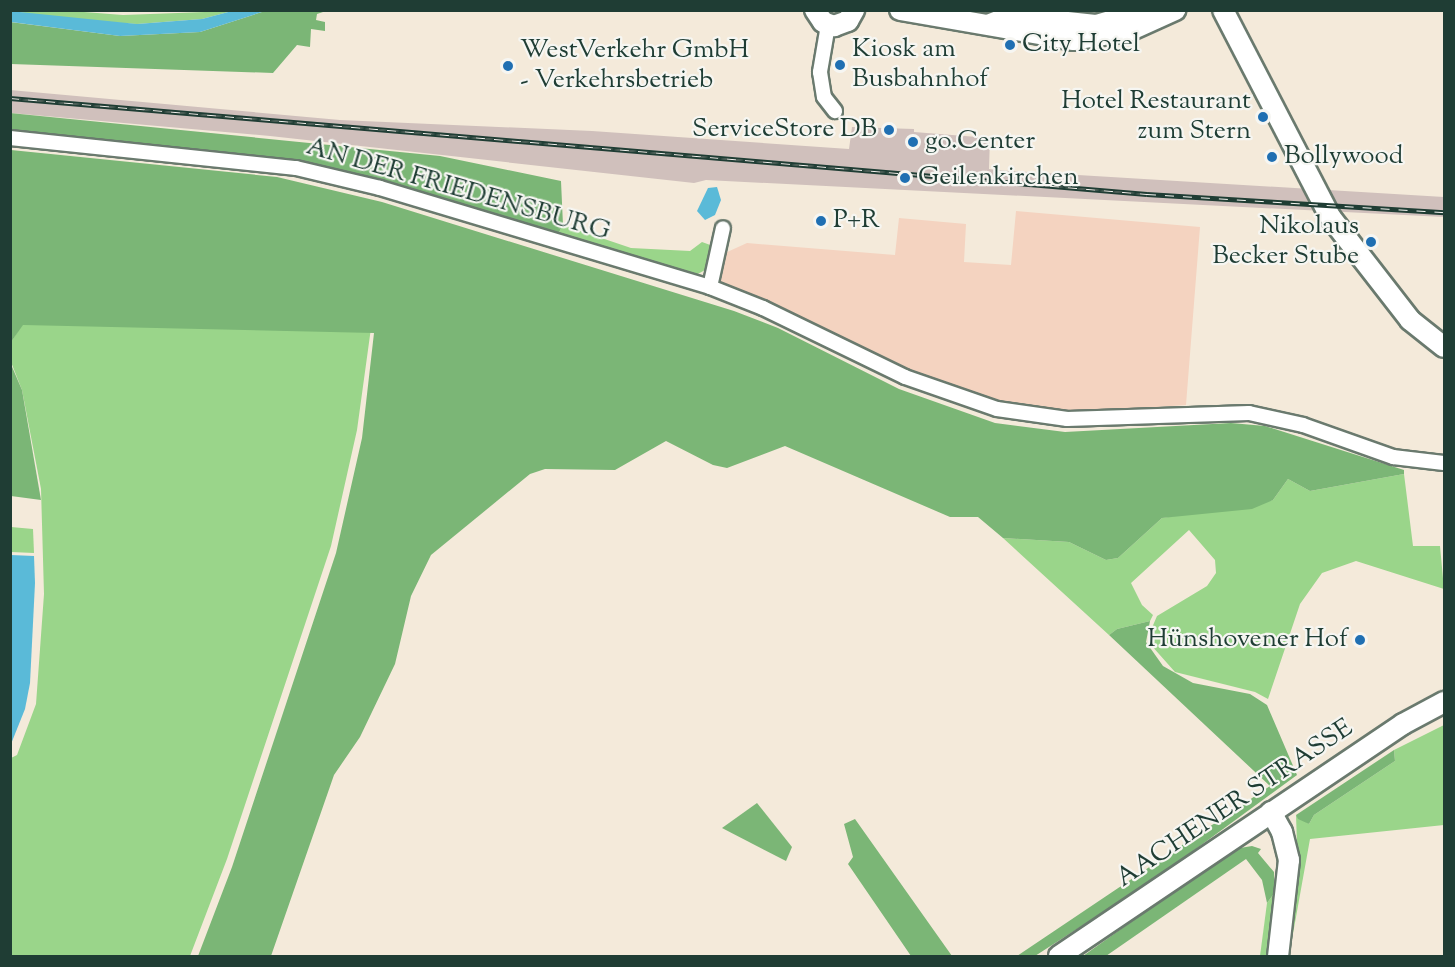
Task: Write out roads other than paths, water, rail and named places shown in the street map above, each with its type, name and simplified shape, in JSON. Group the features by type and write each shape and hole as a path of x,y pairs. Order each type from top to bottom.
{"main road":[{"path":"815,10 828,25 844,24 854,10"},
{"path":"900,10 990,24 1023,33 1100,38 1138,28 1175,10"},
{"path":"990,24 1011,16 1096,25 1148,10"},
{"path":"1223,10 1331,218 1403,312 1444,347"},
{"name":"AACHENER STRASSE","path":"1059,957 1403,724 1444,702"},
{"path":"1271,812 1282,832 1289,860 1278,957"}],"street":[{"path":"828,25 820,72 822,93 835,111"},
{"name":"AN DER FRIEDENSBURG","path":"10,138 296,168 380,188 710,287 763,308 904,377 997,410 1067,419 1249,413 1303,425 1393,457 1444,463"},
{"path":"710,287 723,228"}],"water":[{"path":"10,11 137,24 202,19 232,11 265,11 200,32 120,36 11,22"},
{"path":"717,187 721,200 715,215 705,220 697,211 708,188"},
{"path":"11,555 34,556 35,583 30,683 25,709 11,744"}],"railway":[{"path":"10,98 1147,194 1444,212"}],"place":[{"name":"City Hotel","path":"1010,45"},
{"name":"Kiosk am Busbahnhof","path":"840,65"},
{"name":"WestVerkehr GmbH - Verkehrsbetrieb","path":"508,66"},
{"name":"Hotel Restaurant zum Stern","path":"1263,117"},
{"name":"ServiceStore DB","path":"889,130"},
{"name":"go.Center","path":"913,142"},
{"name":"Bollywood","path":"1272,157"},
{"name":"Geilenkirchen","path":"905,178"},
{"name":"P+R","path":"821,221"},
{"name":"Nikolaus Becker Stube","path":"1371,242"},
{"name":"Hünshovener Hof","path":"1360,640"}]}
